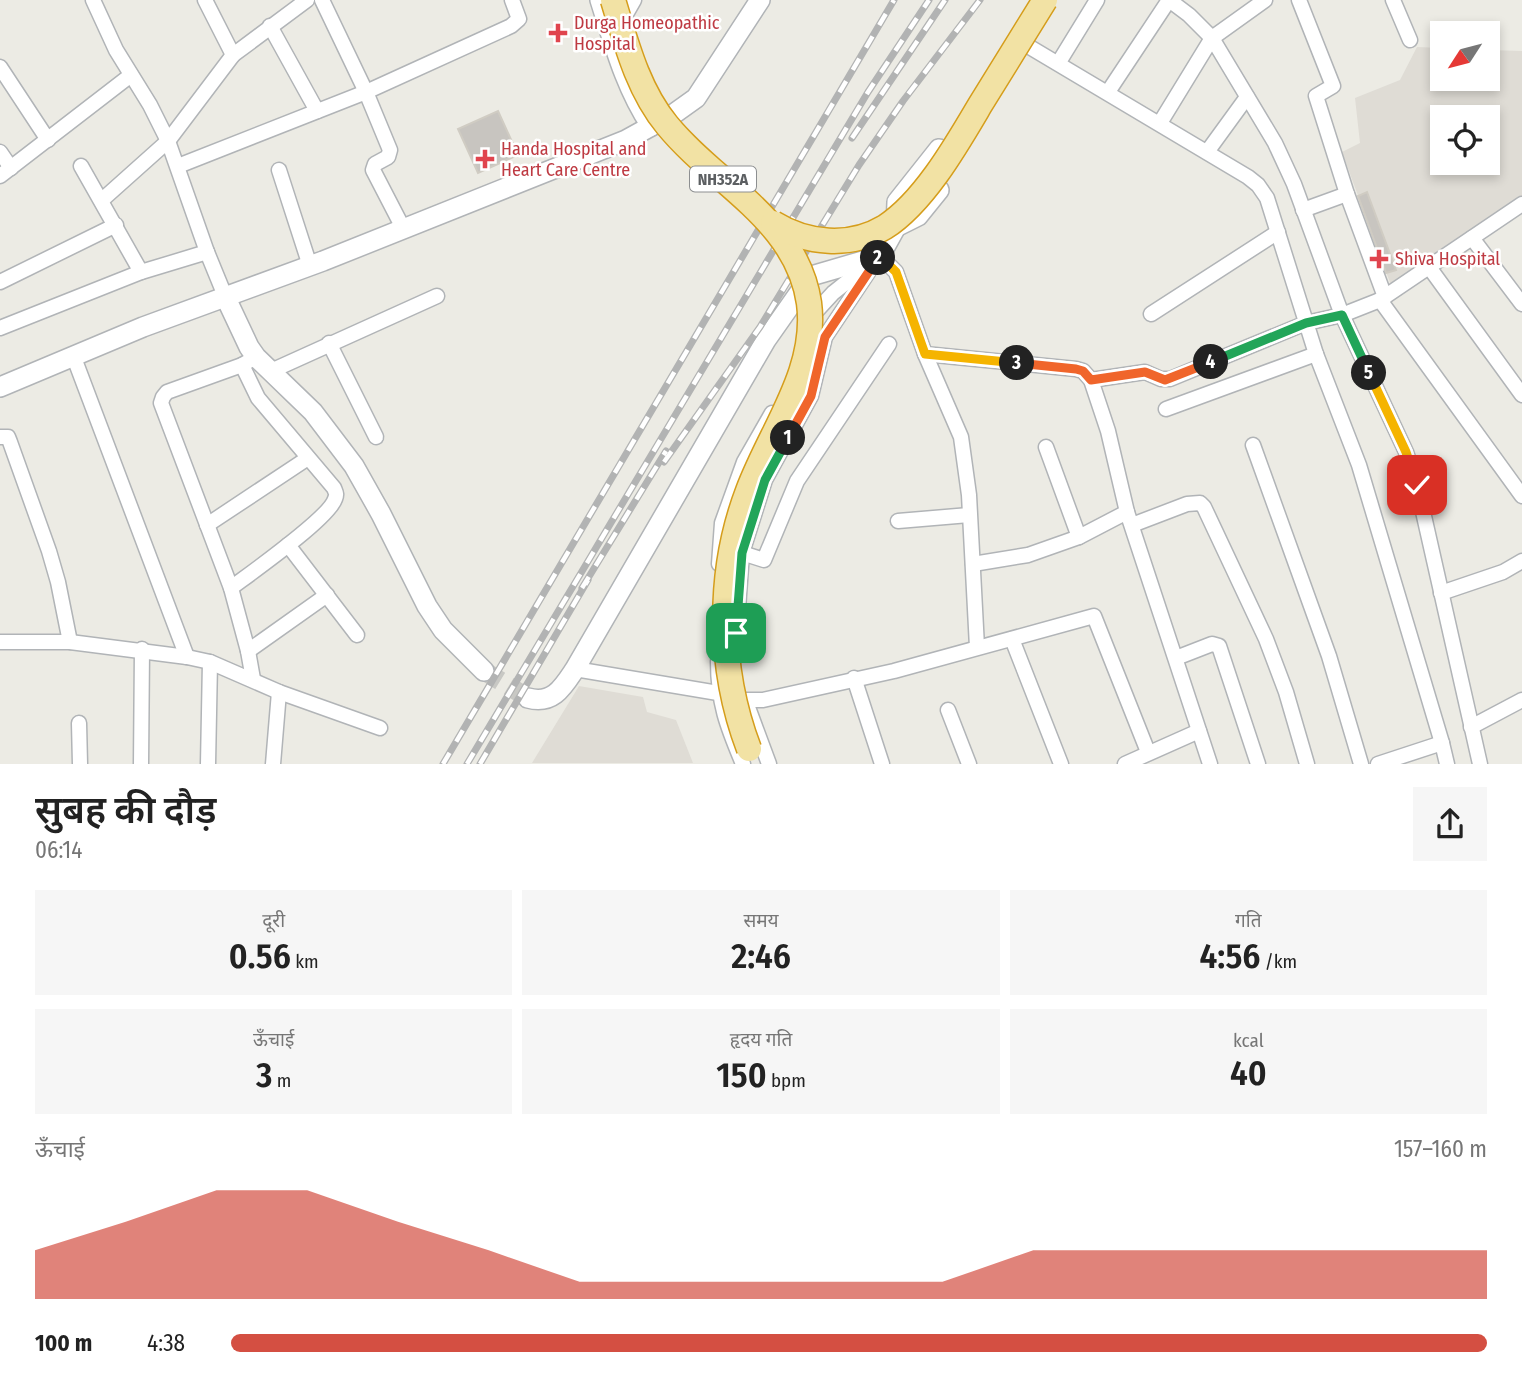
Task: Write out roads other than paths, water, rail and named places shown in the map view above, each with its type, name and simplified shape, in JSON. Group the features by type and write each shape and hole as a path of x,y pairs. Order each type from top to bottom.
{"highway":[{"path":"764,217 796,235 825,241 852,240 887,225 910,205 947,160 1045,0"},
{"name":"NH352A","path":"623,3 645,93 655,110 678,138 764,217 787,243 801,271 808,300 810,331 800,378 748,490 734,533 725,636 729,679 746,756"}],"street":[{"path":"93,0 116,50 168,141 207,253 256,365 258,398 334,488 335,497 324,513 288,545 231,588"},
{"path":"205,0 233,55"},
{"path":"102,200 168,141 233,55 270,26 290,5 307,0"},
{"path":"322,0 390,150 388,157 375,164 373,170 403,228"},
{"path":"178,166 366,92 511,26 519,19 512,0"},
{"path":"600,0 626,80 651,126"},
{"path":"0,387 73,355 626,140 696,98 760,0"},
{"path":"769,764 745,700 736,633 742,553 765,480 811,396 825,337 880,256 896,227 897,202 937,154 1032,0"},
{"path":"896,227 918,216 943,184 1056,0"},
{"path":"1059,62 1097,0"},
{"path":"1108,92 1169,0 1212,38 1275,143 1342,315 1406,452 1417,485 1480,764"},
{"path":"1160,123 1212,38 1265,0"},
{"path":"1299,0 1332,86 1315,96 1383,298 1522,496"},
{"path":"1393,0 1410,40"},
{"path":"623,3 639,57 648,77 675,113"},
{"path":"270,26 317,111"},
{"path":"1028,46 1207,152 1258,185 1267,198 1316,354 1359,465 1447,764"},
{"path":"0,67 48,141"},
{"path":"0,152 6,172 131,75"},
{"path":"1207,152 1247,97"},
{"path":"81,166 141,272"},
{"path":"279,170 310,265"},
{"path":"1303,210 1347,194"},
{"path":"1091,380 1145,372 1161,379 1170,379 1306,323 1342,315 1383,298 1522,205"},
{"path":"0,282 116,225"},
{"path":"1151,314 1278,232"},
{"path":"1472,238 1522,304"},
{"path":"0,328 141,272 207,253"},
{"path":"880,256 896,272 925,354 961,437 968,476 977,647"},
{"path":"528,698 539,701 547,699 562,687 575,669 766,340 811,276 880,256"},
{"path":"746,756 730,734 718,693 717,588 722,523 744,462 782,396 805,323 833,293 880,256"},
{"path":"1429,267 1522,395"},
{"path":"253,680 231,588 161,403 163,397 167,392 329,343 437,296"},
{"path":"329,343 376,438"},
{"path":"742,553 764,560 797,481 889,344"},
{"path":"925,354 1076,369 1083,371 1091,380 1108,430 1130,519 1210,764"},
{"path":"1166,409 1316,354"},
{"path":"73,355 187,657"},
{"path":"256,365 313,412 332,436 354,466 381,514 427,606 443,630 484,671"},
{"path":"0,437 8,437 35,511 58,582 70,642"},
{"path":"1253,445 1329,656 1361,764"},
{"path":"1046,447 1079,537"},
{"path":"207,525 308,458"},
{"path":"973,564 1028,555 1130,519 1199,503 1204,507 1252,604 1286,692 1307,764"},
{"path":"898,521 969,515"},
{"path":"288,545 357,635"},
{"path":"1441,593 1503,572 1522,561"},
{"path":"248,651 327,595"},
{"path":"745,700 769,698 894,671 1094,616 1148,752"},
{"path":"1012,639 1061,764"},
{"path":"0,642 70,642 142,649 210,662 279,692 380,728"},
{"path":"1176,658 1212,643 1219,646 1258,764"},
{"path":"141,764 142,649"},
{"path":"208,764 210,662"},
{"path":"575,669 718,693"},
{"path":"854,678 882,764"},
{"path":"273,764 279,692"},
{"path":"1471,727 1522,700"},
{"path":"948,710 969,764"},
{"path":"79,723 80,764"},
{"path":"1125,764 1199,731"},
{"path":"1378,764 1443,743"}],"tunnel":[{"path":"484,671 528,698"}],"railway":[{"path":"443,764 894,0"},
{"path":"467,764 868,92 929,0"},
{"path":"852,138 945,0"},
{"path":"664,462 760,327 859,165 903,101 980,0"},
{"path":"582,588 666,451"},
{"path":"480,764 588,580"}],"place":[{"name":"Durga Homeopathic Hospital","path":"558,33"},
{"name":"Handa Hospital and Heart Care Centre","path":"485,159"},
{"name":"Shiva Hospital","path":"1379,259"}]}
